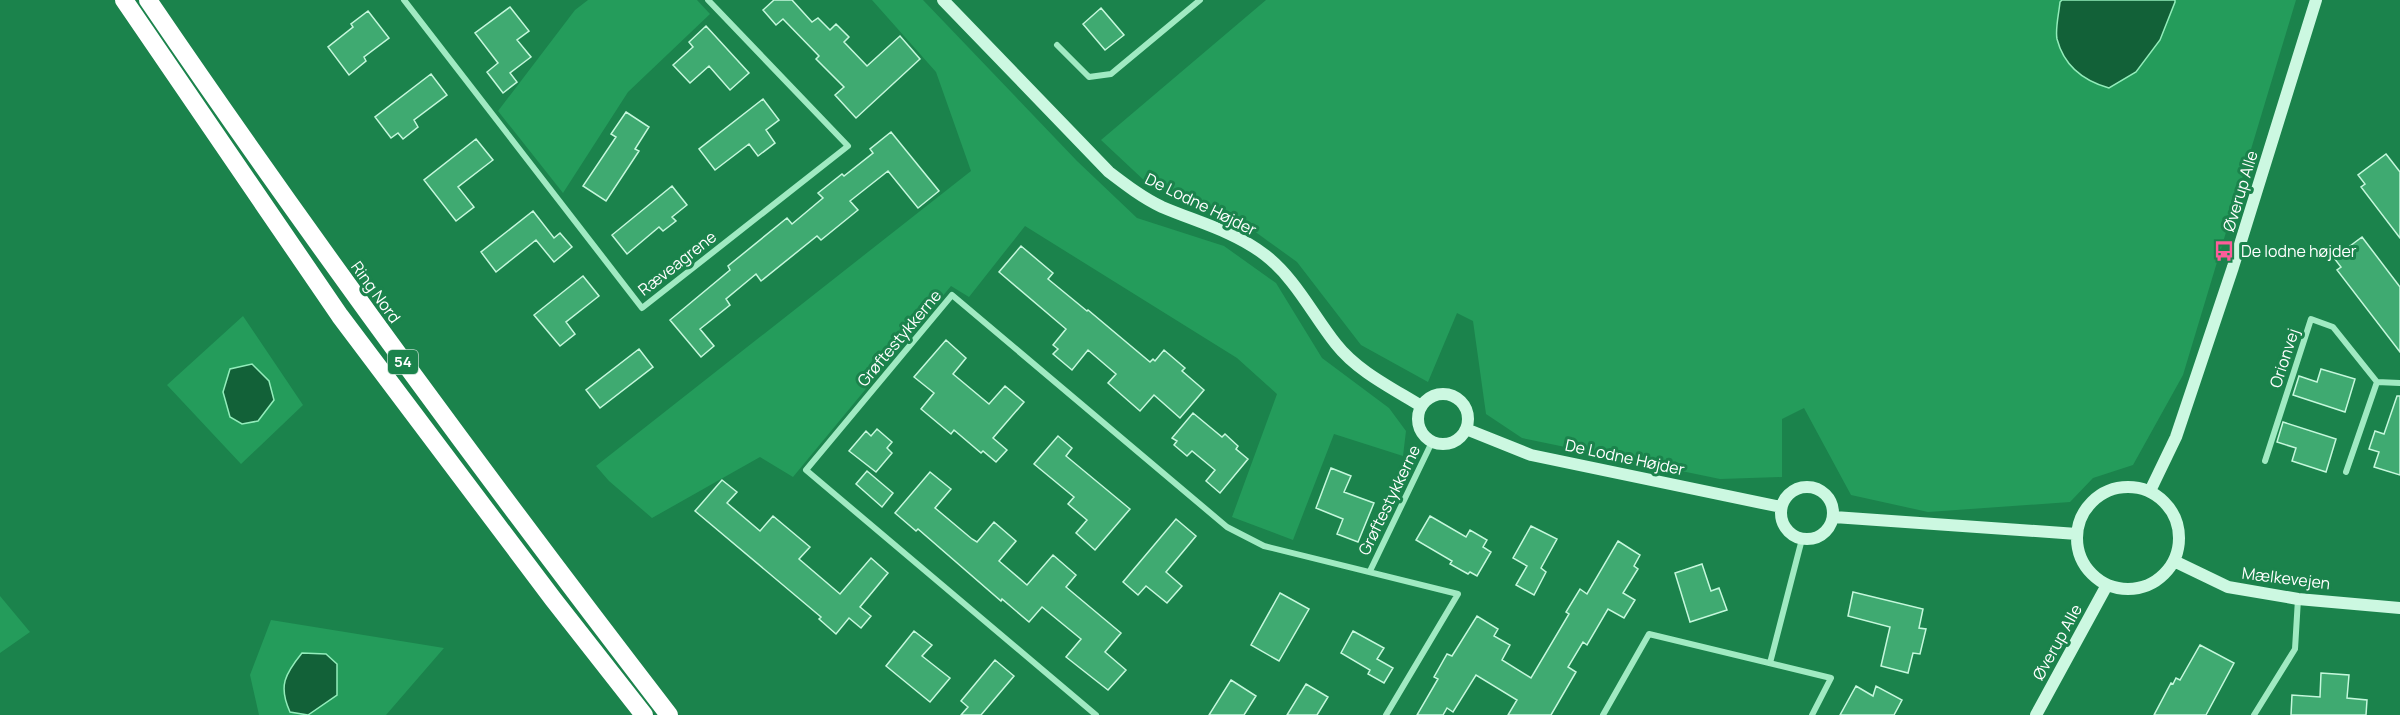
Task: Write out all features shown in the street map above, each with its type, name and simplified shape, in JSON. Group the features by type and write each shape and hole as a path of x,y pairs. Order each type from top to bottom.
{"highway":[{"name":"54","path":"124,0 340,316 553,599 644,715"},
{"name":"Ring Nord","path":"148,0 352,294 669,715"}],"street":[{"name":"Ræveagrene","path":"404,0 642,308 848,146 708,0"},
{"name":"De Lodne Højder","path":"943,0 1109,171 1136,193 1162,207 1226,231 1266,256 1291,282 1338,346 1365,370 1421,406"},
{"path":"1057,45 1089,77 1111,74 1200,0"},
{"name":"Øverup Alle","path":"2150,491 2180,426 2233,267 2316,0"},
{"name":"Grøftestykkerne","path":"1096,715 806,470 952,295 1227,527 1264,546 1458,594 1386,715"},
{"name":"Orionvej","path":"2265,461 2311,319 2332,327 2377,382"},
{"path":"2346,472 2377,382 2400,383"},
{"path":"1441,393 1456,397 1466,407 1468,422 1466,429 1462,436 1448,444 1432,442 1425,437 1418,423 1421,406 1433,395 1441,393"},
{"name":"De Lodne Højder","path":"1466,429 1531,455 1781,507"},
{"name":"Grøftestykkerne","path":"1370,571 1432,442"},
{"path":"2134,486 2150,491 2166,503 2177,521 2179,542 2174,561 2165,574 2152,583 2138,588 2122,589 2107,585 2094,576 2084,564 2078,550 2077,534 2081,518 2089,504 2102,494 2134,486"},
{"path":"1798,488 1816,488 1830,499 1834,517 1826,532 1810,539 1802,539 1787,530 1783,523 1781,507 1790,492 1798,488"},
{"path":"1834,517 2077,534"},
{"path":"1770,663 1802,539"},
{"name":"Mælkevejen","path":"2174,561 2228,587 2298,599 2400,608"},
{"name":"Øverup Alle","path":"2036,715 2107,585"},
{"path":"2254,715 2295,649 2298,599"},
{"path":"1603,715 1650,634 1831,678 1812,715"}],"shaded area":[{"path":"588,0 697,0 710,14 628,92 563,193 498,111 575,10"},
{"path":"872,0 923,0 1077,161 1137,218 1224,246 1276,283 1322,358 1389,408 1406,431 1403,456 1334,434 1293,540 1232,517 1277,394 1237,358 1025,226 969,297 951,286 793,477 760,457 652,518 609,481 596,466 971,171 936,72"},
{"path":"1266,0 2296,0 2183,375 2133,465 2093,478 2070,502 1928,512 1851,495 1804,408 1782,419 1782,477 1720,479 1522,438 1486,414 1473,321 1457,313 1428,382 1361,345 1297,262 1228,212 1148,184 1101,140"},
{"path":"2062,0 2175,0 2175,2 2160,40 2136,72 2109,88 2083,77 2070,65 2060,49 2057,26"},
{"path":"243,316 303,405 241,464 167,385"},
{"path":"252,364 269,381 274,400 258,421 242,424 230,417 223,392 230,369"},
{"path":"0,596 30,632 0,653"},
{"path":"271,620 444,648 386,715 259,715 250,675"},
{"path":"302,653 326,654 337,664 337,695 308,715 290,712 284,695 285,681 291,667"}],"building":[{"path":"774,0 792,0 812,22 818,18 830,30 836,24 849,37 844,42 867,66 900,36 920,59 856,118 835,95 844,87 816,59 819,56 783,19 776,25 763,10"},
{"path":"510,7 529,31 517,40 531,57 510,73 517,82 503,93 487,72 498,63 475,33"},
{"path":"1101,8 1124,35 1105,50 1083,24"},
{"path":"368,11 389,38 364,57 366,61 349,75 328,47 353,27 351,24"},
{"path":"706,26 749,73 730,90 709,66 690,83 673,65 693,47 689,42"},
{"path":"431,74 447,95 414,120 418,127 403,139 398,133 391,138 375,117"},
{"path":"763,99 779,120 766,130 775,143 758,156 749,144 715,170 699,149"},
{"path":"626,112 649,127 635,149 639,151 606,201 583,186 616,137 611,134"},
{"path":"891,132 939,191 918,208 888,171 850,201 858,210 821,240 817,236 761,281 756,274 726,299 730,305 700,329 714,346 701,357 670,320 730,270 728,266 787,218 792,224 823,198 818,193 873,153 870,149"},
{"path":"476,139 493,160 458,187 474,207 456,221 424,180"},
{"path":"2386,154 2400,172 2400,238 2361,187 2365,184 2358,175"},
{"path":"672,186 687,205 672,217 676,221 663,231 659,227 627,254 612,235"},
{"path":"533,211 554,238 560,233 572,247 554,262 536,240 496,272 481,252"},
{"path":"2362,237 2400,287 2400,352 2337,270 2341,267 2334,258"},
{"path":"1021,246 1053,273 1048,279 1150,362 1153,359 1155,361 1164,350 1185,368 1182,371 1204,390 1180,418 1154,395 1140,411 1108,383 1116,374 1088,350 1072,370 1053,354 1058,349 1053,345 1066,329 999,272"},
{"path":"583,276 599,296 566,322 575,334 560,346 534,315"},
{"path":"946,340 966,358 953,374 989,404 1005,386 1024,402 993,438 1007,450 996,462 983,451 981,453 954,430 951,434 921,409 934,393 914,377"},
{"path":"639,349 653,367 600,408 586,390"},
{"path":"2321,369 2355,379 2345,412 2293,395 2299,376 2317,382"},
{"path":"2397,396 2400,396 2400,475 2374,467 2379,452 2369,449 2375,431 2384,434"},
{"path":"1193,413 1222,437 1225,434 1238,446 1236,449 1248,459 1220,493 1206,481 1215,470 1192,451 1187,456 1174,445 1177,441 1172,438"},
{"path":"2283,422 2336,439 2326,472 2292,461 2296,448 2277,442"},
{"path":"877,429 892,442 887,448 892,453 876,472 849,451 866,431 871,436"},
{"path":"1058,436 1072,448 1066,456 1130,509 1095,550 1076,533 1087,520 1068,504 1074,497 1034,464"},
{"path":"1331,468 1351,476 1344,492 1374,503 1358,542 1337,534 1343,519 1316,508"},
{"path":"867,471 893,493 882,507 856,484"},
{"path":"930,472 951,489 935,508 972,539 977,542 994,522 1016,541 999,561 1027,585 1053,555 1076,575 1066,587 1121,633 1105,652 1126,670 1108,690 1066,657 1081,639 1042,607 1029,622 1002,599 1001,601 918,529 916,531 895,513"},
{"path":"722,480 737,492 727,503 760,531 773,516 810,547 799,559 840,594 871,558 888,573 860,607 871,616 861,628 849,618 836,634 819,619 821,617 695,511"},
{"path":"1430,516 1466,537 1470,530 1487,540 1483,547 1491,552 1477,576 1470,572 1468,574 1450,564 1452,561 1416,540"},
{"path":"1176,519 1196,536 1166,572 1182,586 1167,603 1146,586 1138,595 1123,582"},
{"path":"1531,526 1557,539 1541,568 1546,572 1534,595 1516,585 1527,566 1513,558"},
{"path":"1618,541 1640,555 1634,566 1638,569 1623,593 1635,600 1624,618 1608,609 1587,645 1583,642 1568,667 1576,672 1551,715 1508,715 1517,700 1476,675 1453,712 1447,708 1443,715 1417,715 1438,679 1434,677 1447,654 1452,656 1477,616 1498,629 1494,636 1510,645 1502,660 1531,678 1569,614 1566,612 1580,589 1587,594"},
{"path":"1702,564 1711,591 1719,588 1727,610 1690,622 1675,573"},
{"path":"1853,592 1923,609 1919,628 1926,629 1920,654 1913,653 1908,673 1881,666 1890,627 1848,616"},
{"path":"1280,593 1309,609 1279,661 1251,645"},
{"path":"914,631 932,645 922,656 950,678 930,702 886,666"},
{"path":"1353,631 1384,648 1377,659 1393,668 1384,683 1368,674 1370,670 1341,653"},
{"path":"2200,645 2234,663 2206,715 2154,715 2171,683 2173,684 2176,678 2180,680"},
{"path":"995,660 1014,676 981,715 961,715 968,707 961,701"},
{"path":"2321,673 2349,675 2347,698 2367,700 2366,715 2291,715 2292,695 2320,697"},
{"path":"1231,680 1256,696 1244,715 1209,715"},
{"path":"1306,684 1328,697 1317,715 1287,715"},
{"path":"1856,686 1873,696 1876,686 1902,700 1894,715 1840,715"}],"place":[{"name":"De lodne højder","path":"2224,251"}]}
